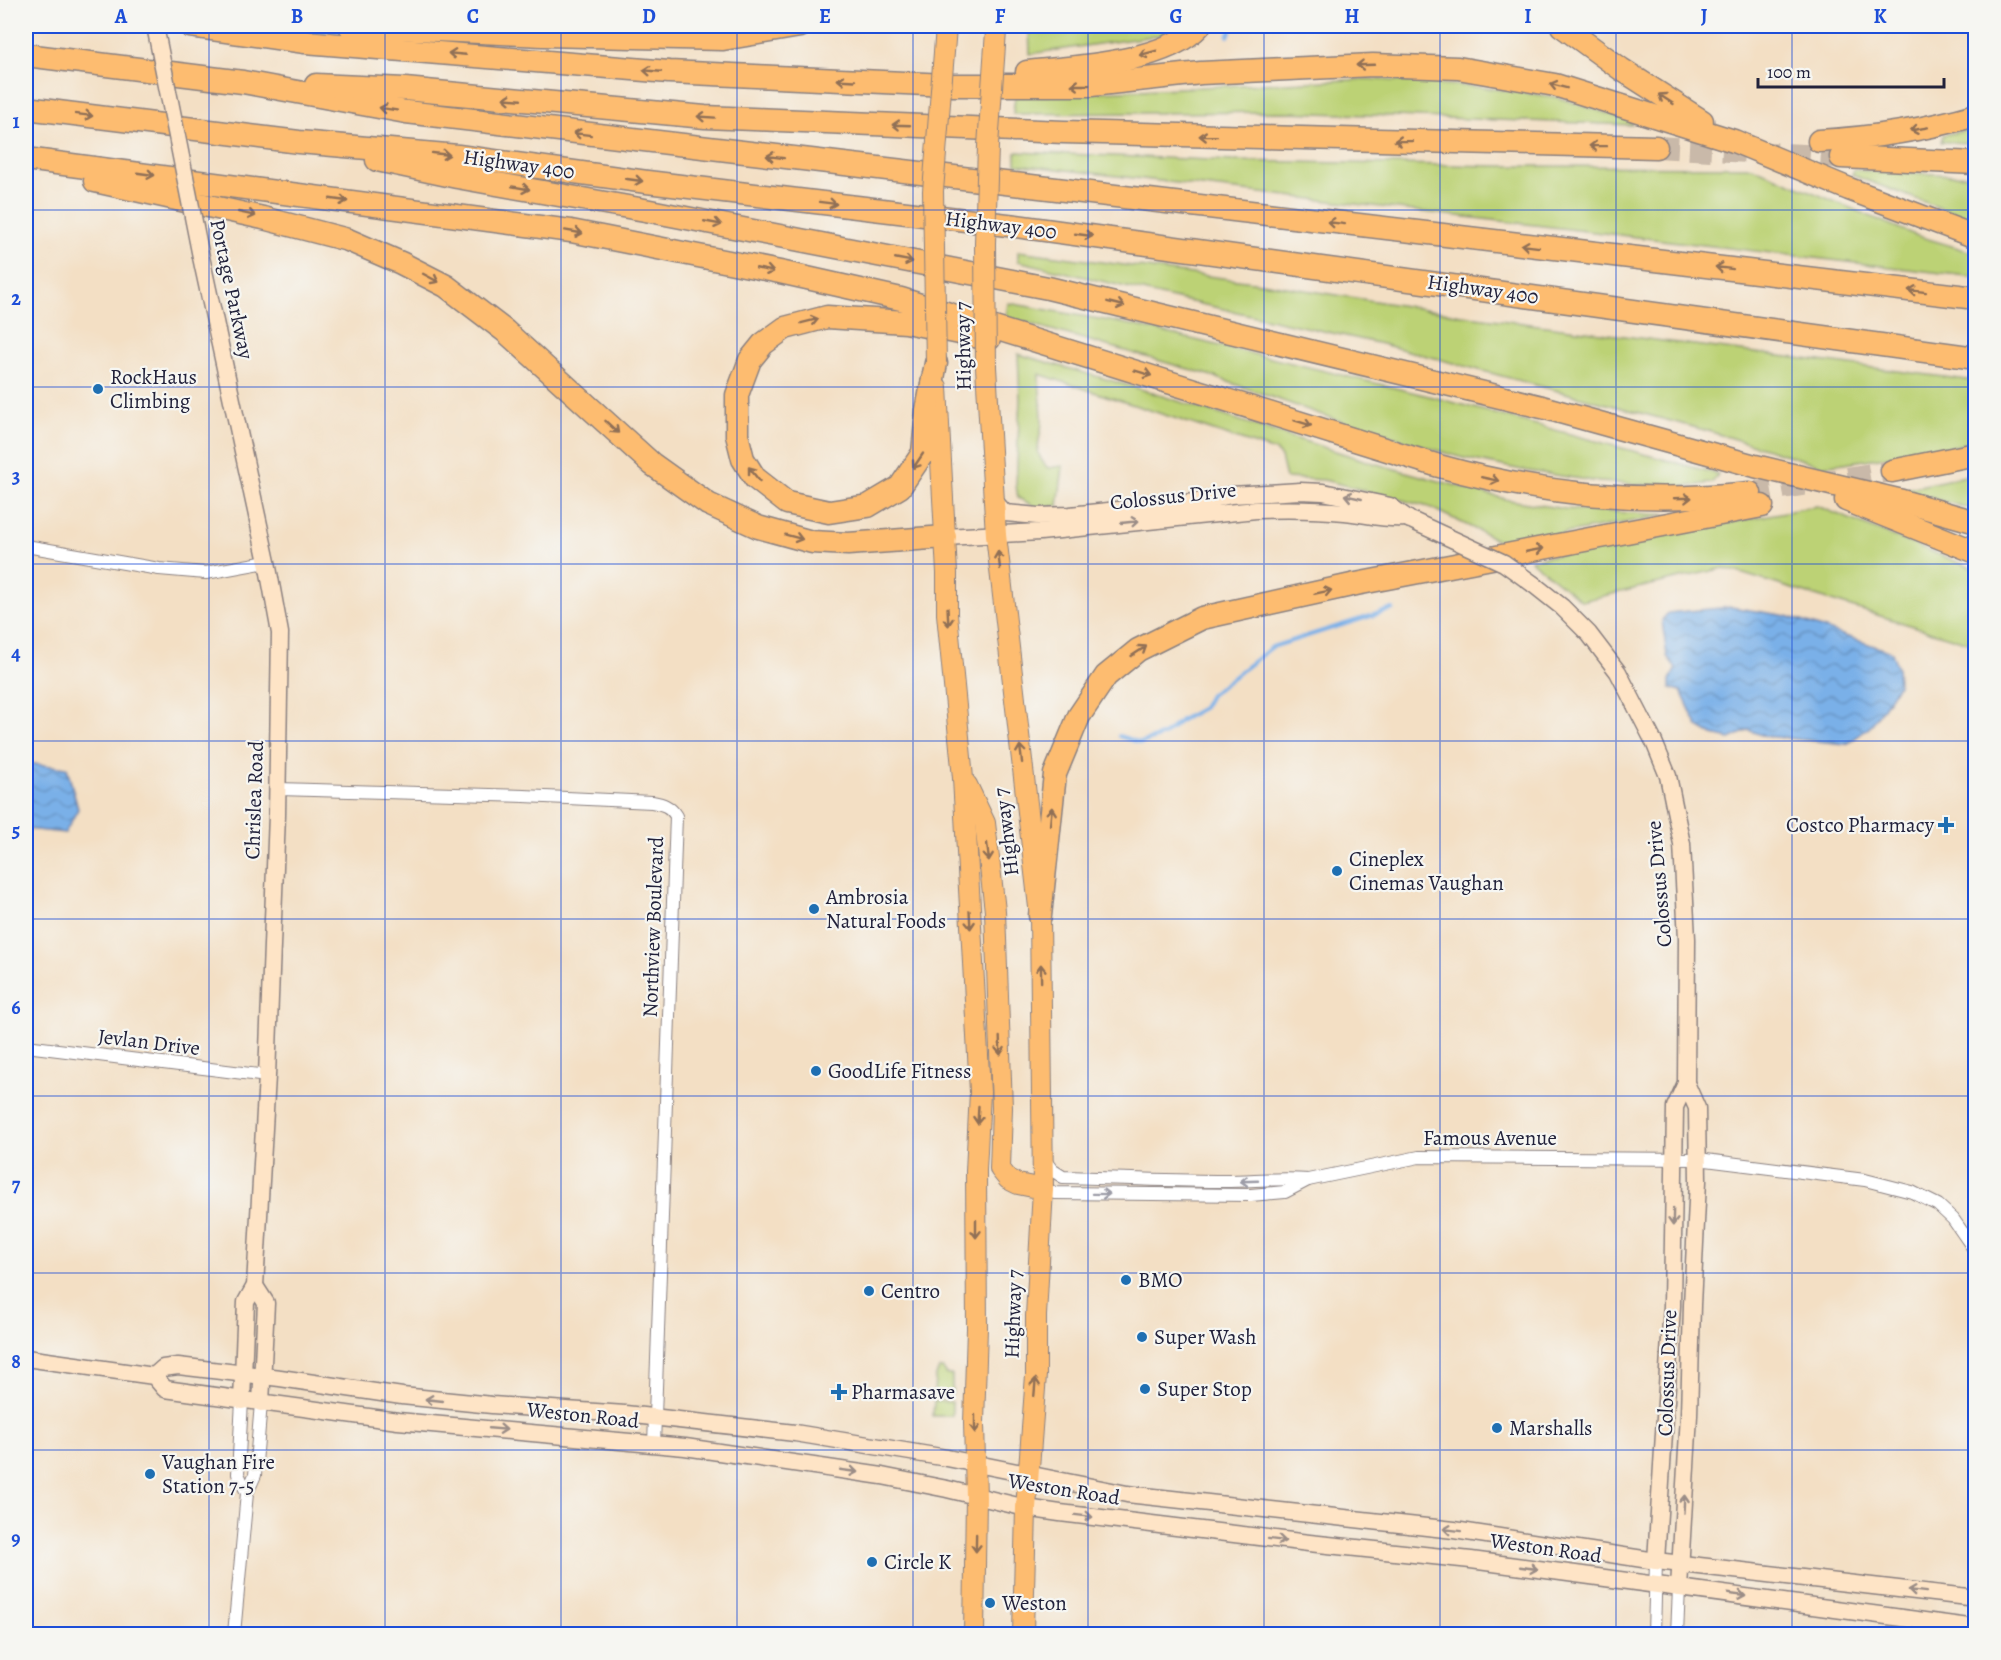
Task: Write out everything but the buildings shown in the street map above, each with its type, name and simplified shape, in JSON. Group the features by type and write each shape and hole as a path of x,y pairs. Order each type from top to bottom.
{"highway":[{"path":"190,26 305,42 658,71 947,85 1091,84 1201,73 1373,65 1458,68 1555,85 1734,141 1849,189 1976,237"},
{"path":"350,26 554,35 723,39 800,26"},
{"path":"947,85 970,74 1025,73 1105,64 1157,51 1192,33 1199,26"},
{"path":"1562,26 1650,89 1734,141"},
{"name":"Highway 400","path":"26,55 243,82 406,112 1976,298"},
{"path":"243,82 394,88 717,117 1064,132 1656,147"},
{"name":"Highway 400","path":"26,108 299,142 458,156 647,182 1016,226 1976,358"},
{"path":"1819,141 1930,127 1976,115"},
{"path":"299,142 457,177 645,210 1048,288 1542,407 1755,466 1902,501 1976,522"},
{"path":"1841,157 1976,163"},
{"path":"26,159 571,231 780,272 901,299 1483,478 1577,494 1626,498 1713,497 1756,500 1202,618 1138,650 1106,676 1079,716 1055,774 1040,916"},
{"path":"26,167 262,218 348,240 401,262 446,286 505,331 652,464 708,504 758,527 812,542 849,544 945,537"},
{"path":"936,363 927,410 923,453 900,487 868,506 829,512 787,502 755,478 743,459 737,435 737,396 750,360 763,344 785,328 827,317 906,322 1021,345 1047,343"},
{"path":"1892,471 1976,454"},
{"path":"1755,466 1976,552"}],"main road":[{"name":"Portage Parkway","path":"155,26 201,257 267,562"},
{"name":"Highway 7","path":"946,26 933,191 936,363 947,614 963,778 980,1092 976,1171 974,1635"},
{"name":"Highway 7","path":"997,27 988,146 985,232 986,367 996,535 1040,916 1043,1190 1036,1316 1036,1375 1026,1508 1023,1635"},
{"name":"Colossus Drive","path":"994,501 1005,513 1039,524"},
{"name":"Colossus Drive","path":"945,537 996,535 1039,524 1071,521 1256,510 1348,512 1385,519 1410,520 1504,563 1533,584 1562,607 1589,634 1618,672 1654,742 1668,776 1684,865 1687,939 1686,1083 1676,1107 1672,1306 1663,1420 1656,1561"},
{"name":"Chrislea Road","path":"242,1401 246,1302 255,1286 267,1076 278,789 280,633 267,562"},
{"path":"963,778 985,824 995,911 1002,1108 1000,1169 1008,1179 1018,1184 1043,1190"},
{"name":"Colossus Drive","path":"1678,1588 1689,1415 1698,1159 1697,1108 1686,1083"},
{"name":"Chrislea Road","path":"255,1286 266,1303 261,1403"},
{"path":"1672,1306 1692,1305"},
{"name":"Weston Road","path":"26,1358 154,1376 165,1389 242,1401 398,1421 685,1447 882,1476 1026,1508 1309,1543 1471,1560 1976,1628"},
{"name":"Weston Road","path":"154,1376 163,1368 178,1366 402,1396 655,1418 795,1434 975,1463 1127,1494 1454,1530 1656,1561 1681,1562 1976,1598"}],"street":[{"path":"26,546 159,569 206,573 267,562"},
{"name":"Northview Boulevard","path":"278,789 652,802 663,803 671,808 676,816 654,1444"},
{"name":"Jevlan Drive","path":"26,1046 267,1076"},
{"name":"Famous Avenue","path":"1043,1190 1055,1193 1251,1195 1285,1192 1308,1180 1419,1157 1675,1158"},
{"name":"Famous Avenue","path":"1042,1158 1052,1170 1063,1177 1210,1182 1256,1181 1285,1177 1308,1180"},
{"path":"1675,1158 1865,1180 1912,1192 1938,1205 1953,1219 1976,1252"},
{"path":"242,1401 238,1474 247,1493"},
{"path":"234,1635 247,1493 255,1475 261,1403"},
{"path":"1654,1635 1656,1561"},
{"path":"1677,1635 1678,1588"}],"green space":[{"path":"1029,26 1176,26 1161,35 1030,54"},
{"path":"1369,79 1479,87 1556,97 1631,121 1632,125 1289,112 1013,114 1015,96"},
{"path":"1975,129 1975,143 1941,142 1943,135"},
{"path":"1016,152 1235,161 1498,166 1752,167 1915,235 1975,253 1975,277 1016,164"},
{"path":"1854,170 1975,176 1975,221 1852,175"},
{"path":"1018,251 1268,284 1468,316 1975,381 1975,442 1823,466 1708,431 1382,344 1018,261"},
{"path":"1008,303 1133,325 1437,398 1718,474 1712,483 1681,487 1600,482 1522,470 1459,457 1331,418 1206,374 1006,317"},
{"path":"1018,354 1137,388 1373,463 1509,500 1565,509 1667,515 1506,544 1429,507 1324,480 1286,478 1281,457 1275,451 1039,374 1042,421 1038,451 1048,468 1063,466 1058,506 1036,507 1018,498 1016,485 1020,399"},
{"path":"1975,474 1975,510 1905,489"},
{"path":"1817,506 1975,569 1975,645 1724,568 1582,601 1530,560"},
{"path":"939,1369 943,1369 947,1375 952,1375 952,1394 934,1392 935,1378"},
{"path":"934,1401 952,1402 952,1416 933,1416"}],"water":[{"path":"1731,607 1787,616 1892,652 1897,667 1898,685 1870,727 1847,744 1764,736 1749,730 1730,739 1712,735 1698,727 1681,691 1670,688 1670,680 1676,668 1667,656 1662,620 1668,613"},
{"path":"26,763 67,768 78,809 65,833 26,829"}],"waterway":[{"path":"1228,36 1233,26"},
{"path":"1119,736 1141,743 1164,735 1181,720 1203,708 1210,695 1272,647 1393,609"}],"tunnel":[{"path":"1656,147 1841,157"},
{"path":"1750,493 1892,471"}],"place":[{"name":"RockHaus Climbing","path":"98,389"},
{"name":"Costco Pharmacy","path":"1946,825"},
{"name":"Cineplex Cinemas Vaughan","path":"1337,871"},
{"name":"Ambrosia Natural Foods","path":"814,909"},
{"name":"GoodLife Fitness","path":"816,1071"},
{"name":"BMO","path":"1126,1280"},
{"name":"Centro","path":"869,1291"},
{"name":"Super Wash","path":"1142,1337"},
{"name":"Super Stop","path":"1145,1389"},
{"name":"Pharmasave","path":"839,1392"},
{"name":"Marshalls","path":"1497,1428"},
{"name":"Vaughan Fire Station 7-5","path":"150,1474"},
{"name":"Circle K","path":"872,1562"},
{"name":"Weston","path":"990,1603"}]}
